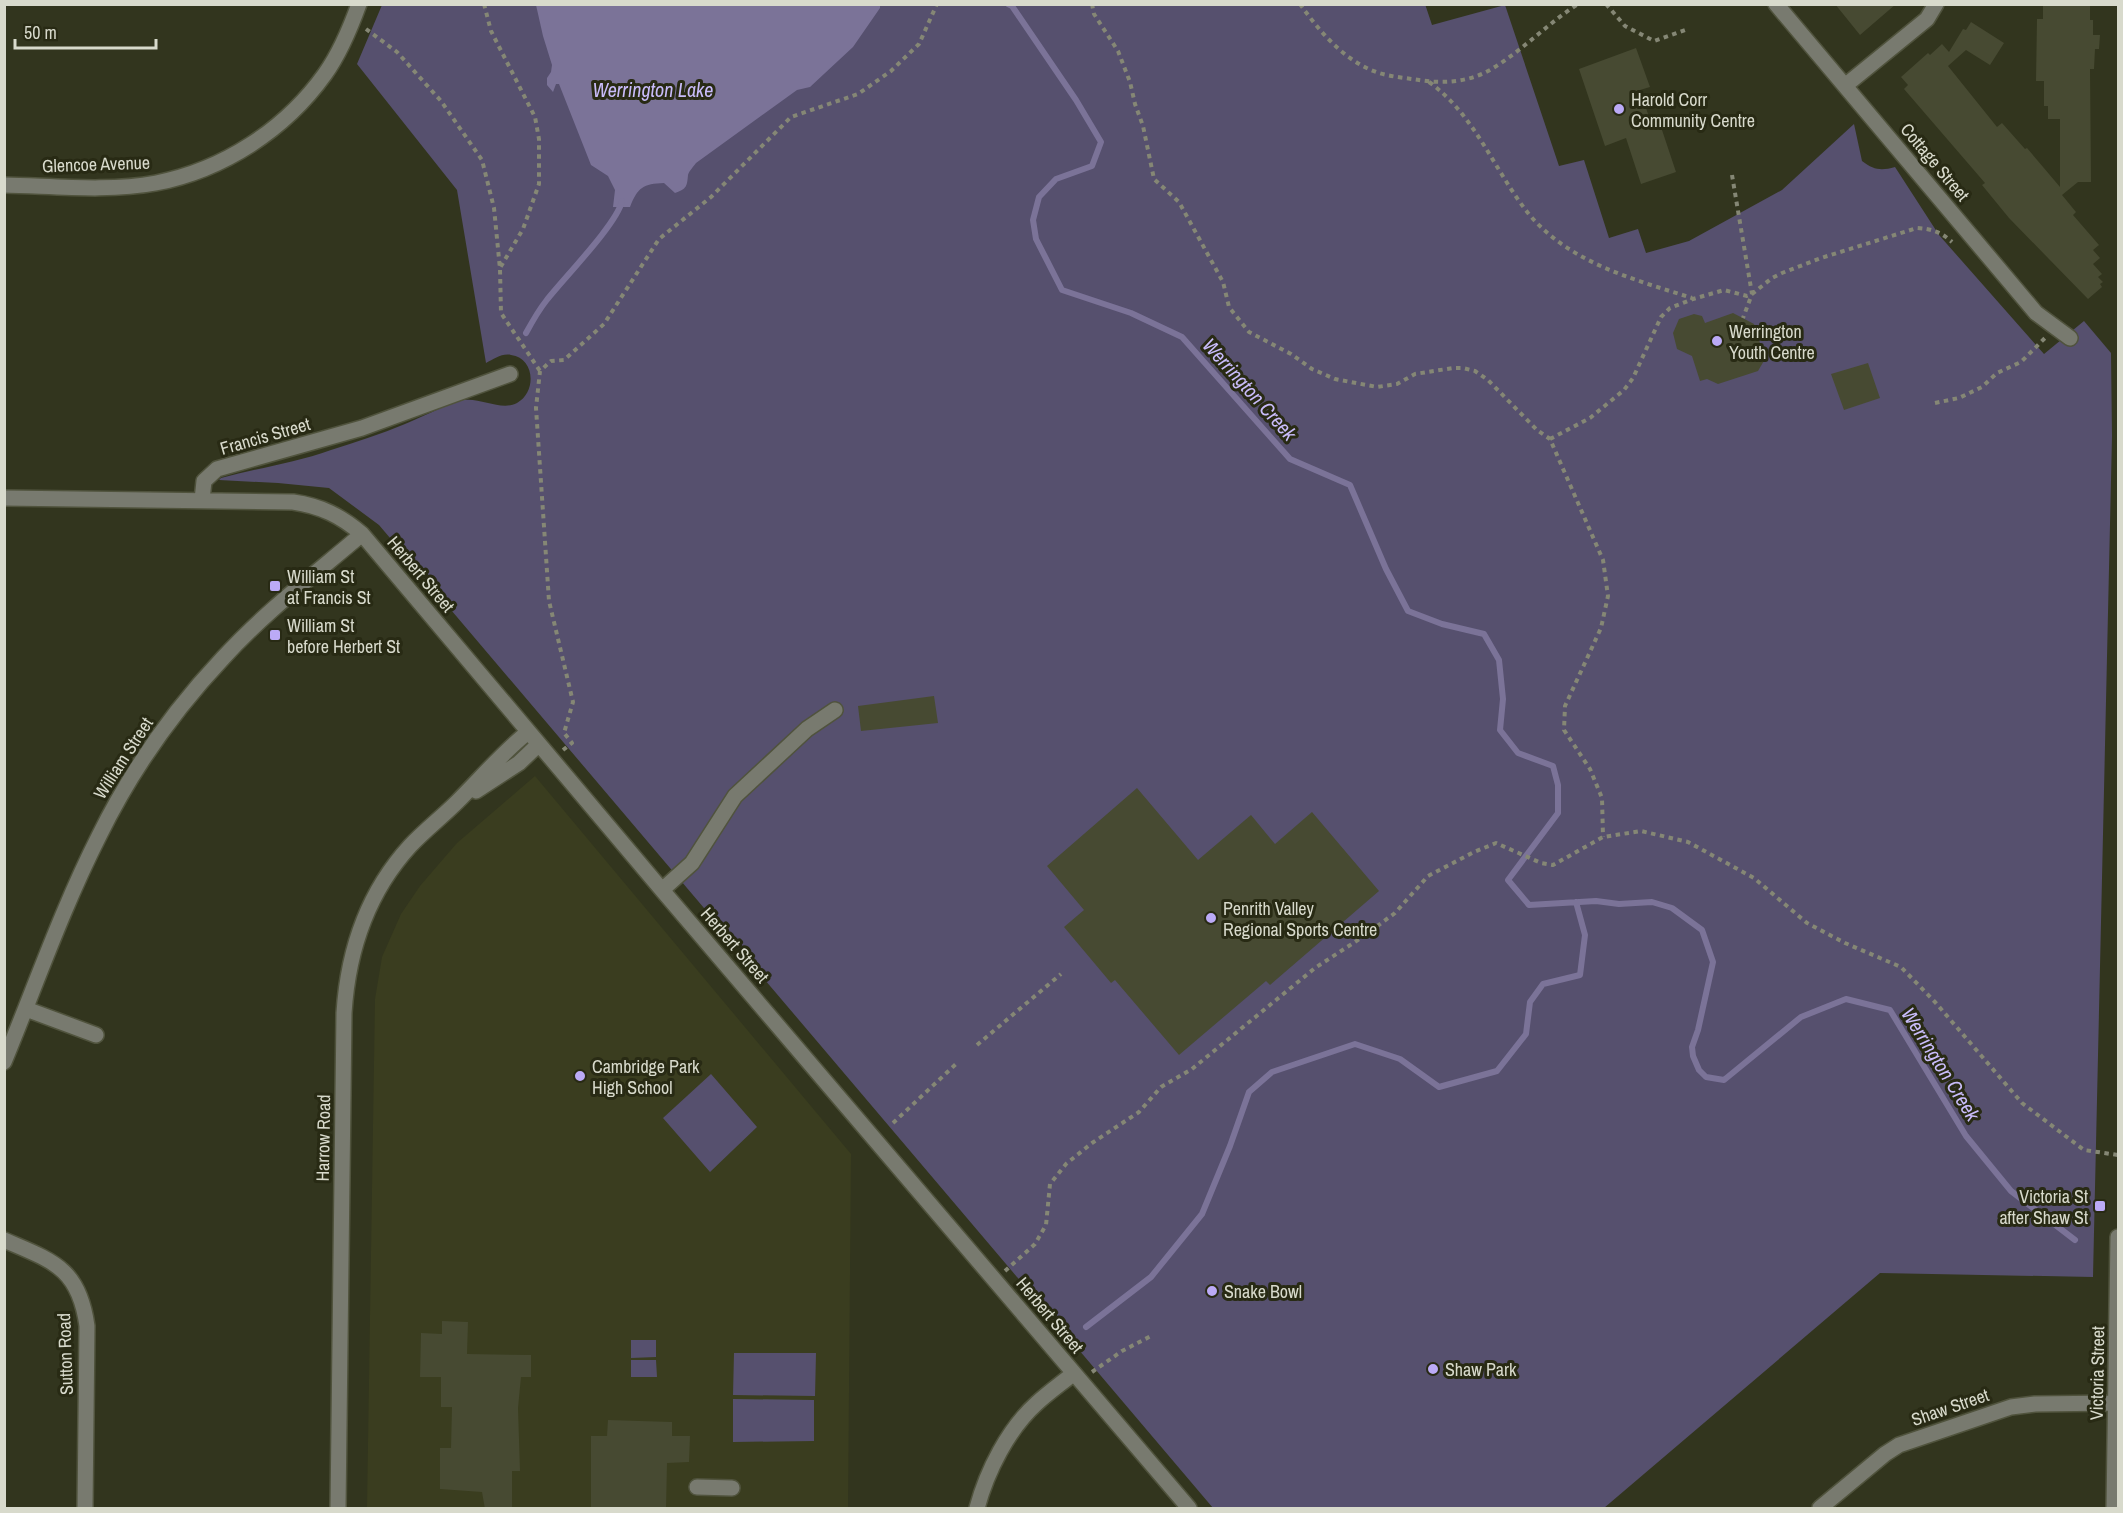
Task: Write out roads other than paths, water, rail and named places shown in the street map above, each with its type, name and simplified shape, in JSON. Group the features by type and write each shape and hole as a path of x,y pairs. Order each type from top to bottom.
{"street":[{"name":"Glencoe Avenue","path":"4,185 134,185 176,178 219,163 260,138 302,102 327,73 359,4"},
{"name":"Cottage Street","path":"1776,4 2036,313 2070,338"},
{"path":"1846,85 1927,19 1936,4"},
{"name":"Francis Street","path":"202,500 204,481 217,469 362,428 510,374"},
{"path":"4,498 202,500"},
{"name":"Herbert Street","path":"202,500 306,504 335,514 362,534 1189,1509"},
{"name":"William Street","path":"4,1062 72,893 98,836 151,746 223,657 261,620 362,534"},
{"path":"662,890 692,863 735,796 807,729 835,710"},
{"name":"Harrow Road","path":"338,1509 346,989 357,936 379,887 410,846 456,803 505,751 528,732"},
{"name":"Harrow Road","path":"456,803 519,763 539,744"},
{"path":"26,1008 96,1035"},
{"name":"Victoria Street","path":"2114,1509 2118,1237"},
{"name":"Sutton Road","path":"4,1240 55,1263 71,1279 82,1299 87,1326 85,1509"},
{"path":"977,1509 989,1474 1015,1428 1037,1403 1078,1377"},
{"name":"Shaw Street","path":"1820,1509 1885,1454 1899,1446 2011,1407 2035,1404 2115,1403"},
{"path":"698,1487 732,1488"}],"water":[{"name":"Werrington Lake","path":"880,4 880,8 853,47 810,87 797,90 696,163 682,190 675,193 664,183 651,184 639,191 630,207 613,207 615,190 608,176 591,165 559,84 556,84 553,92 547,85 552,65 536,5"}],"waterway":[{"name":"Werrington Creek","path":"1008,4 1012,6 1076,100 1101,142 1092,166 1056,179 1039,197 1033,220 1036,239 1062,290 1131,313 1182,337 1290,459 1350,485 1386,569 1408,611 1442,624 1484,634 1499,660 1503,699 1500,730 1518,753 1553,766 1558,785 1558,813 1508,880 1529,905 1596,901 1619,904 1652,902 1672,908 1702,930 1713,962 1692,1047 1699,1070 1706,1077 1724,1080 1801,1017 1846,999 1890,1010 1966,1136 2011,1191 2075,1240"},
{"path":"526,333 546,301 610,223 622,201"},
{"path":"1086,1327 1151,1277 1202,1214 1249,1092 1272,1072 1355,1044 1400,1059 1439,1087 1497,1071 1526,1034 1530,1002 1543,984 1580,975 1585,935 1576,902"}],"place":[{"name":"Harold Corr Community Centre","path":"1619,109"},
{"name":"Werrington Youth Centre","path":"1717,341"},
{"name":"William St at Francis St","path":"275,586"},
{"name":"William St before Herbert St","path":"275,635"},
{"name":"Penrith Valley Regional Sports Centre","path":"1211,918"},
{"name":"Cambridge Park High School","path":"580,1076"},
{"name":"Victoria St after Shaw St","path":"2100,1206"},
{"name":"Snake Bowl","path":"1212,1291"},
{"name":"Shaw Park","path":"1433,1369"}]}
